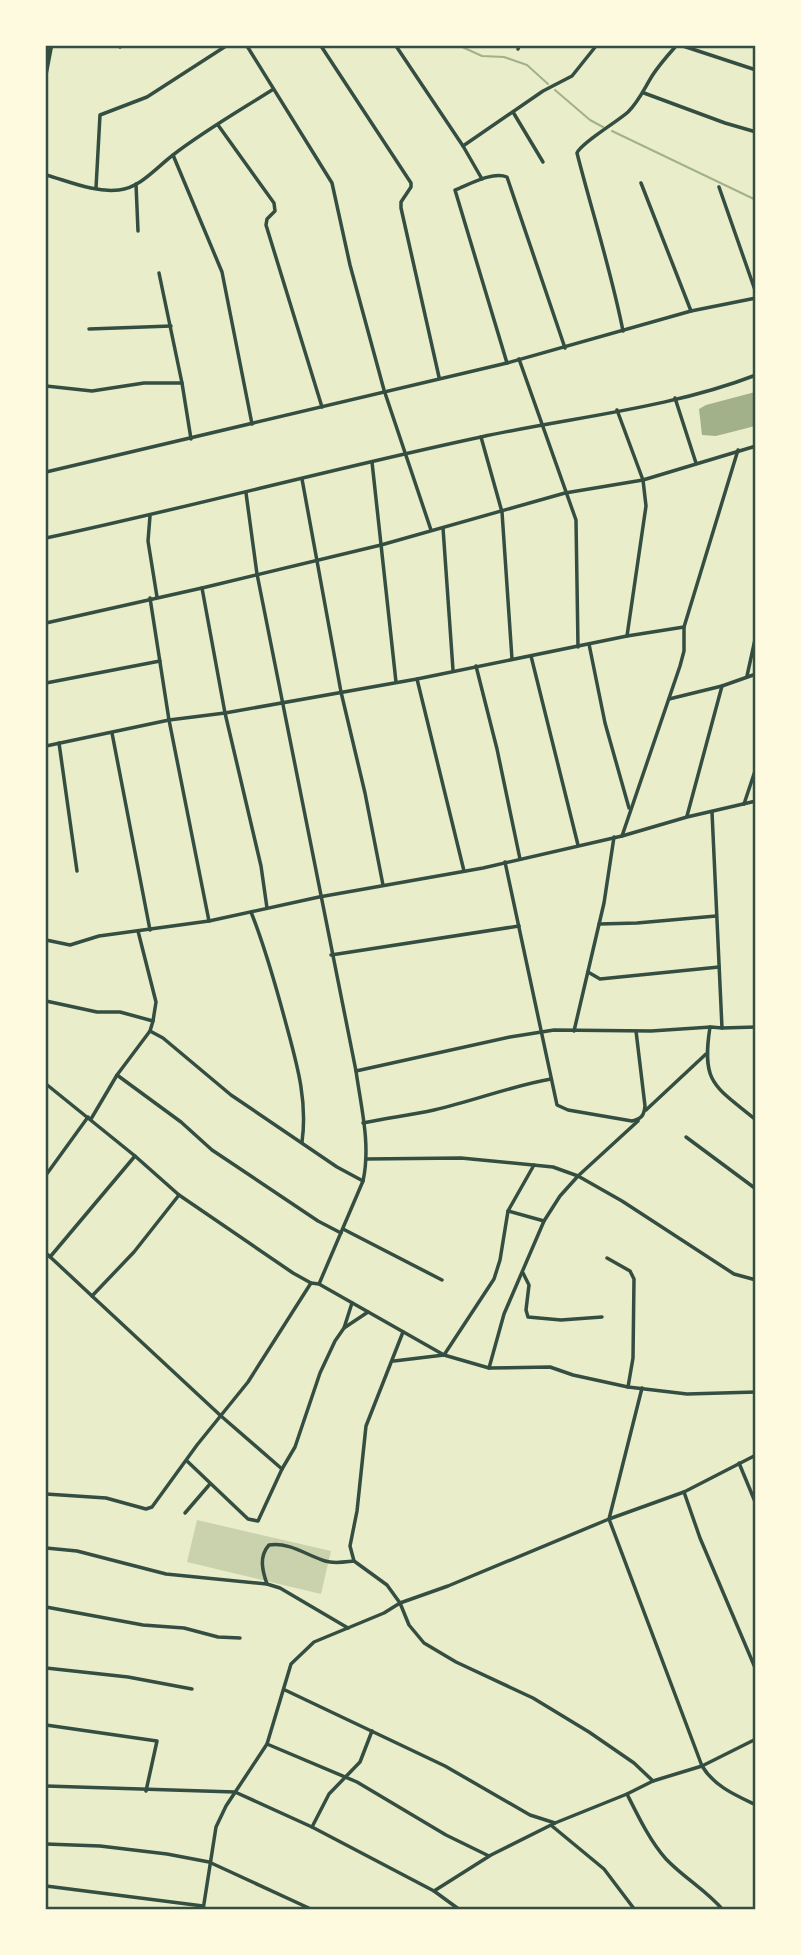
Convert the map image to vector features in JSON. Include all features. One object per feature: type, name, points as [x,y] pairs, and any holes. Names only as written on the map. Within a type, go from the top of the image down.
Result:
[{"type":"street","points":[[46,72],[51,46]]},
{"type":"street","points":[[96,189],[100,115],[147,97],[226,46]]},
{"type":"street","points":[[247,46],[332,183],[350,265],[384,390],[432,531]]},
{"type":"street","points":[[321,46],[411,187],[401,204],[439,377]]},
{"type":"street","points":[[396,46],[463,146],[482,180]]},
{"type":"street","points":[[463,146],[544,91],[572,76],[596,46]]},
{"type":"street","points":[[622,331],[606,253],[577,153],[580,146],[604,132],[628,112],[676,46]]},
{"type":"street","points":[[682,46],[755,70]]},
{"type":"street","points":[[46,175],[96,189],[123,190],[136,184],[173,155],[272,90]]},
{"type":"street","points":[[644,93],[725,124],[755,132]]},
{"type":"street","points":[[513,112],[543,162]]},
{"type":"street","points":[[218,125],[274,203],[275,211],[267,219],[266,225],[322,407]]},
{"type":"street","points":[[173,155],[222,272],[252,425]]},
{"type":"street","points":[[507,362],[455,190],[501,175],[507,177],[565,348]]},
{"type":"street","points":[[642,183],[691,311]]},
{"type":"street","points":[[136,184],[138,231]]},
{"type":"street","points":[[46,472],[252,425],[384,390],[565,348],[691,311],[755,296],[719,187]]},
{"type":"street","points":[[159,273],[191,439]]},
{"type":"street","points":[[89,329],[171,326]]},
{"type":"street","points":[[519,359],[576,520],[578,647]]},
{"type":"street","points":[[46,538],[150,516],[404,453],[675,398],[755,375]]},
{"type":"street","points":[[46,386],[92,391],[144,383],[182,383]]},
{"type":"street","points":[[675,398],[696,463]]},
{"type":"street","points":[[617,410],[643,480],[646,506],[626,636]]},
{"type":"street","points":[[481,437],[502,512],[512,659]]},
{"type":"street","points":[[46,623],[381,545],[565,494],[643,480],[755,446]]},
{"type":"street","points":[[622,836],[684,651],[684,627],[738,450]]},
{"type":"street","points":[[372,461],[396,682]]},
{"type":"street","points":[[302,479],[341,692],[383,886]]},
{"type":"street","points":[[246,493],[257,574],[356,1071],[363,1123],[366,1159],[363,1181],[319,1284]]},
{"type":"street","points":[[150,516],[148,541],[157,597]]},
{"type":"street","points":[[443,528],[453,670]]},
{"type":"street","points":[[202,588],[225,713],[261,866],[267,908]]},
{"type":"street","points":[[150,598],[169,720],[209,921]]},
{"type":"street","points":[[46,746],[169,720],[225,713],[417,679],[626,636],[684,627]]},
{"type":"street","points":[[747,676],[755,635]]},
{"type":"street","points":[[589,644],[605,723],[629,810]]},
{"type":"street","points":[[531,656],[578,845]]},
{"type":"street","points":[[46,683],[160,661]]},
{"type":"street","points":[[476,666],[520,859]]},
{"type":"street","points":[[668,699],[722,686],[755,674]]},
{"type":"street","points":[[417,679],[464,871]]},
{"type":"street","points":[[687,817],[722,686]]},
{"type":"street","points":[[112,732],[150,930]]},
{"type":"street","points":[[58,743],[77,871]]},
{"type":"street","points":[[744,804],[755,768]]},
{"type":"street","points":[[46,940],[70,945],[99,936],[209,921],[520,859],[755,802]]},
{"type":"street","points":[[712,812],[722,1028]]},
{"type":"street","points":[[574,1031],[599,924],[614,837]]},
{"type":"street","points":[[505,862],[557,1105],[568,1110],[632,1121],[639,1119]]},
{"type":"street","points":[[251,912],[268,957],[299,1070],[305,1118],[302,1142]]},
{"type":"street","points":[[599,924],[716,916]]},
{"type":"street","points":[[331,955],[519,926]]},
{"type":"street","points":[[46,1175],[90,1118],[117,1075],[150,1031],[156,1002],[138,931]]},
{"type":"street","points":[[588,972],[600,979],[719,967]]},
{"type":"street","points":[[46,1002],[97,1012],[120,1012],[153,1021]]},
{"type":"street","points":[[711,1027],[706,1054],[708,1070],[716,1087],[755,1120]]},
{"type":"street","points":[[356,1071],[542,1032],[755,1027]]},
{"type":"street","points":[[150,1031],[163,1038],[231,1094],[337,1167],[363,1181]]},
{"type":"street","points":[[635,1031],[644,1111]]},
{"type":"street","points":[[489,1368],[504,1314],[544,1221],[560,1196],[644,1111],[706,1054]]},
{"type":"street","points":[[117,1075],[181,1122],[212,1150],[308,1214],[442,1280]]},
{"type":"street","points":[[363,1123],[433,1110],[495,1094],[517,1085],[552,1079]]},
{"type":"street","points":[[46,1084],[179,1195],[293,1273],[311,1283],[319,1284],[444,1354],[489,1368],[550,1367],[628,1387],[687,1394],[755,1392]]},
{"type":"street","points":[[686,1137],[755,1189]]},
{"type":"street","points":[[50,1257],[135,1156]]},
{"type":"street","points":[[366,1159],[461,1158],[554,1167],[578,1176],[670,1231],[734,1274],[755,1280]]},
{"type":"street","points":[[393,1361],[444,1354],[494,1279],[508,1211],[534,1165]]},
{"type":"street","points":[[92,1296],[134,1252],[179,1195]]},
{"type":"street","points":[[508,1211],[544,1221]]},
{"type":"street","points":[[46,1253],[282,1469]]},
{"type":"street","points":[[607,1258],[630,1271],[634,1279],[633,1349],[628,1387]]},
{"type":"street","points":[[523,1273],[529,1285],[526,1310],[528,1317],[561,1320],[601,1317]]},
{"type":"street","points":[[46,1493],[106,1498],[149,1508],[248,1382],[311,1283]]},
{"type":"street","points":[[187,1461],[248,1519],[256,1521],[295,1447],[320,1373],[344,1328],[352,1303]]},
{"type":"street","points":[[344,1328],[368,1312]]},
{"type":"street","points":[[403,1332],[366,1426],[350,1546],[354,1561],[383,1582],[400,1603],[409,1625],[424,1643],[456,1662],[533,1698],[634,1763],[653,1781]]},
{"type":"street","points":[[642,1388],[609,1519],[702,1766],[710,1778],[755,1805]]},
{"type":"street","points":[[46,1886],[203,1908],[216,1827],[235,1792],[267,1744],[291,1664],[314,1642],[384,1613],[400,1603],[448,1586],[609,1519],[684,1492],[755,1455]]},
{"type":"street","points":[[739,1463],[755,1504]]},
{"type":"street","points":[[185,1513],[210,1484]]},
{"type":"street","points":[[684,1492],[700,1538],[755,1670]]},
{"type":"street","points":[[267,1584],[262,1565],[266,1547],[270,1545],[299,1549],[335,1563],[354,1561]]},
{"type":"street","points":[[46,1548],[77,1551],[166,1574],[267,1584],[280,1588],[348,1628]]},
{"type":"street","points":[[46,1606],[143,1625],[184,1628],[218,1637],[240,1637]]},
{"type":"street","points":[[46,1668],[128,1677],[192,1689]]},
{"type":"street","points":[[285,1690],[446,1766],[530,1815],[554,1825],[604,1869],[635,1909]]},
{"type":"street","points":[[46,1725],[156,1741],[146,1791]]},
{"type":"street","points":[[312,1827],[329,1794],[360,1762],[372,1731]]},
{"type":"street","points":[[434,1891],[491,1855],[554,1825],[653,1781],[702,1766],[754,1741]]},
{"type":"street","points":[[267,1744],[347,1777],[446,1835],[488,1856],[491,1855]]},
{"type":"street","points":[[46,1786],[235,1792],[312,1827],[434,1891],[460,1909]]},
{"type":"street","points":[[627,1794],[665,1857],[723,1909]]},
{"type":"street","points":[[46,1844],[100,1846],[209,1862],[313,1909]]},
{"type":"shaded area","points":[[755,392],[755,426],[716,436],[702,435],[699,409]]},
{"type":"shaded area","points":[[197,1520],[331,1551],[321,1594],[187,1562]]},
{"type":"waterway","points":[[460,46],[482,56],[504,57],[527,65],[548,84]]},
{"type":"waterway","points":[[555,90],[590,120],[603,127]]},
{"type":"waterway","points":[[612,131],[756,200]]}]
